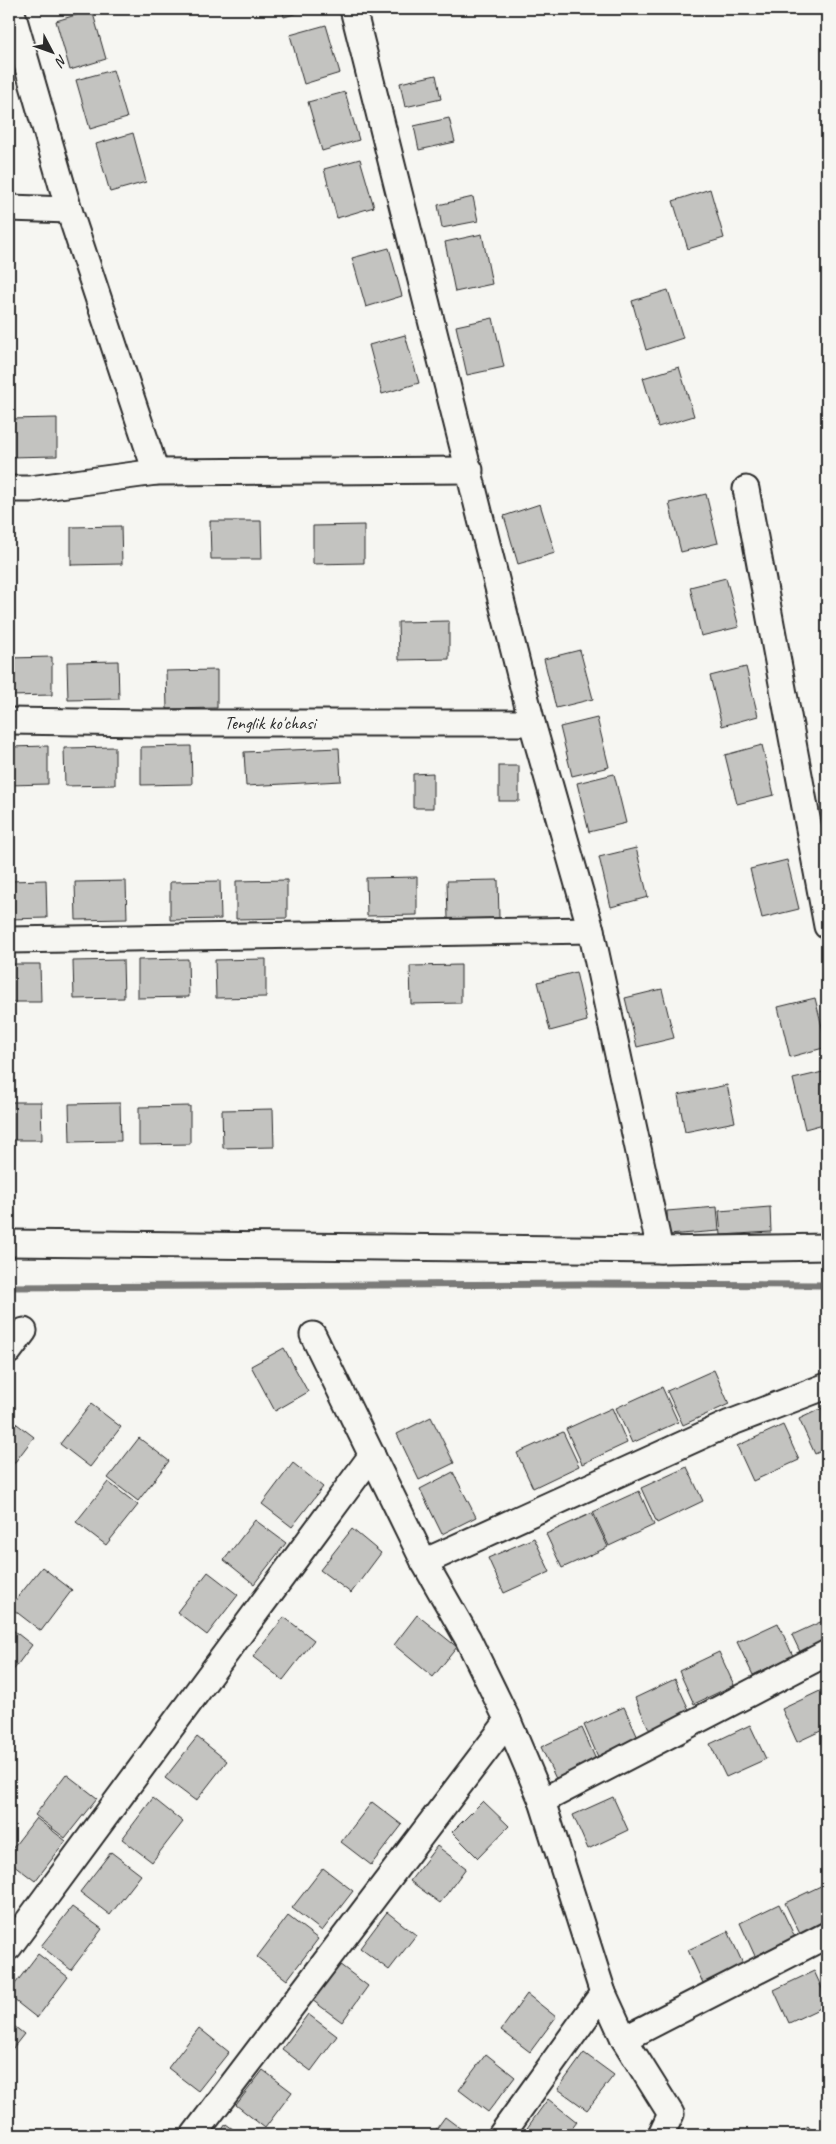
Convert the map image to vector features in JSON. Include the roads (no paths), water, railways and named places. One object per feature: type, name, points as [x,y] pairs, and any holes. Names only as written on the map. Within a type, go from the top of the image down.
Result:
[{"type":"street","points":[[11,9],[69,210],[156,472]]},
{"type":"street","points":[[353,9],[532,723],[591,930],[660,1250]]},
{"type":"street","points":[[9,208],[69,210]]},
{"type":"street","points":[[9,489],[30,489],[156,472],[470,470]]},
{"type":"street","points":[[746,489],[827,926]]},
{"type":"street","name":"Tenglik ko'chasi","points":[[9,720],[148,723],[532,723]]},
{"type":"street","points":[[9,940],[591,930]]},
{"type":"street","points":[[9,1243],[660,1250],[827,1247]]},
{"type":"street","points":[[9,1350],[24,1331]]},
{"type":"street","points":[[313,1335],[424,1562],[468,1639],[508,1721],[542,1801],[603,1993],[624,2039],[671,2114],[661,2135]]},
{"type":"street","points":[[424,1562],[730,1423],[827,1386]]},
{"type":"street","points":[[9,1947],[372,1455]]},
{"type":"street","points":[[542,1801],[827,1653]]},
{"type":"street","points":[[194,2135],[508,1721]]},
{"type":"street","points":[[624,2039],[827,1935]]},
{"type":"street","points":[[501,2135],[603,1993]]},
{"type":"waterway","points":[[9,1287],[581,1284],[827,1285]]}]
